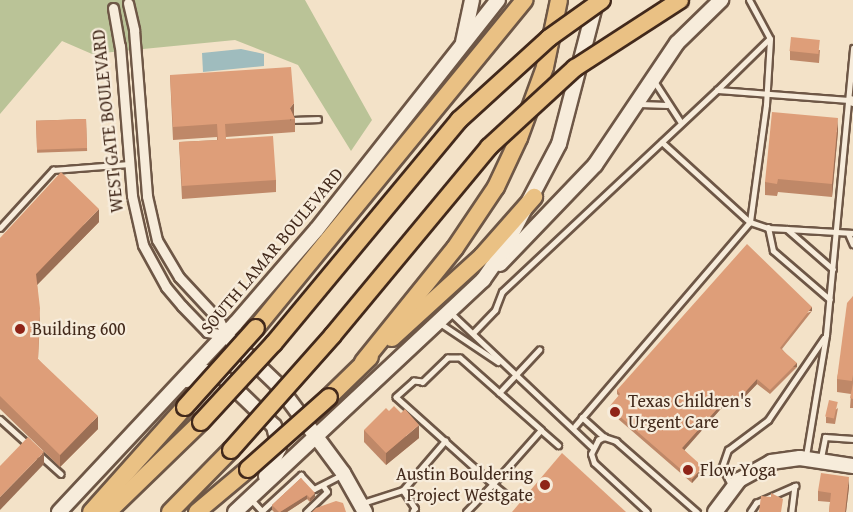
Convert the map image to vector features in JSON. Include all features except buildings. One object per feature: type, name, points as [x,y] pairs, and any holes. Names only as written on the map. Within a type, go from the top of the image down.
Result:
[{"type":"highway","points":[[91,512],[256,328],[524,0]]},
{"type":"highway","points":[[363,362],[455,248],[496,187],[519,138],[545,67],[559,0]]},
{"type":"highway","points":[[108,512],[201,422],[274,343],[459,120],[540,45],[602,0]]},
{"type":"highway","points":[[170,512],[231,450],[333,335],[489,147],[575,68],[680,0]]},
{"type":"highway","points":[[197,512],[329,397],[363,362],[482,256],[534,198]]},
{"type":"main road","points":[[462,46],[472,0]]},
{"type":"main road","name":"SOUTH LAMAR BOULEVARD","points":[[59,512],[226,335],[498,0]]},
{"type":"main road","points":[[483,280],[534,198],[559,144],[596,0]]},
{"type":"main road","points":[[235,512],[562,203],[595,165],[691,25],[721,0]]},
{"type":"main road","name":"WEST GATE BOULEVARD","points":[[226,335],[277,384],[344,473],[363,508]]},
{"type":"main road","points":[[181,383],[198,374],[222,376],[274,426],[278,435],[276,459],[254,494]]},
{"type":"main road","points":[[715,512],[732,486],[771,462],[813,460],[853,466]]},
{"type":"street","name":"WEST GATE BOULEVARD","points":[[128,3],[134,30],[147,196],[157,240],[179,277],[219,320],[226,335]]},
{"type":"street","name":"WEST GATE BOULEVARD","points":[[113,8],[120,46],[129,164],[136,219],[153,266],[166,287],[207,332],[226,335]]},
{"type":"lane","points":[[575,426],[750,222],[767,93],[770,39],[749,0]]},
{"type":"lane","points":[[473,333],[495,310],[502,292],[770,39]]},
{"type":"lane","points":[[813,460],[852,100],[853,48]]},
{"type":"lane","points":[[654,81],[667,105],[681,122]]},
{"type":"lane","points":[[717,90],[852,100]]},
{"type":"lane","points":[[638,104],[667,105]]},
{"type":"lane","points":[[294,120],[318,119]]},
{"type":"lane","points":[[662,142],[750,222],[768,228],[851,234],[853,244]]},
{"type":"lane","points":[[0,228],[53,171],[129,164]]},
{"type":"lane","points":[[768,228],[772,251],[830,300]]},
{"type":"lane","points":[[787,229],[833,269]]},
{"type":"lane","points":[[449,311],[502,364],[575,426],[592,447],[594,463],[647,512]]},
{"type":"lane","points":[[438,322],[502,364]]},
{"type":"lane","points":[[732,486],[722,467],[728,450],[768,420],[826,335]]},
{"type":"lane","points":[[499,393],[539,350]]},
{"type":"lane","points":[[510,498],[396,397],[403,388],[414,381],[423,382],[448,358],[460,358],[558,445]]},
{"type":"lane","points":[[582,417],[604,437],[616,441],[697,512]]},
{"type":"lane","points":[[0,419],[61,474]]},
{"type":"lane","points":[[466,512],[541,430]]},
{"type":"lane","points":[[592,447],[604,437]]},
{"type":"lane","points":[[813,460],[825,437],[853,439]]},
{"type":"lane","points":[[16,449],[24,441]]},
{"type":"lane","points":[[363,508],[403,490],[445,441]]},
{"type":"lane","points":[[254,494],[263,512],[301,475],[314,489],[344,473]]},
{"type":"lane","points":[[306,512],[327,492],[323,486]]},
{"type":"lane","points":[[750,512],[756,503],[795,486],[792,512]]},
{"type":"lane","points":[[403,490],[414,510],[420,512]]},
{"type":"lane","points":[[687,512],[690,506]]},
{"type":"green space","points":[[0,0],[305,0],[372,120],[351,151],[298,65],[235,40],[92,54],[62,41],[0,114]]},
{"type":"water","points":[[241,49],[264,54],[264,66],[203,72],[202,53]]},
{"type":"place","name":"Building 600","points":[[20,329]]},
{"type":"place","name":"Texas Children's Urgent Care","points":[[615,412]]},
{"type":"place","name":"Flow Yoga","points":[[688,470]]},
{"type":"place","name":"Austin Bouldering Project Westgate","points":[[545,485]]}]
